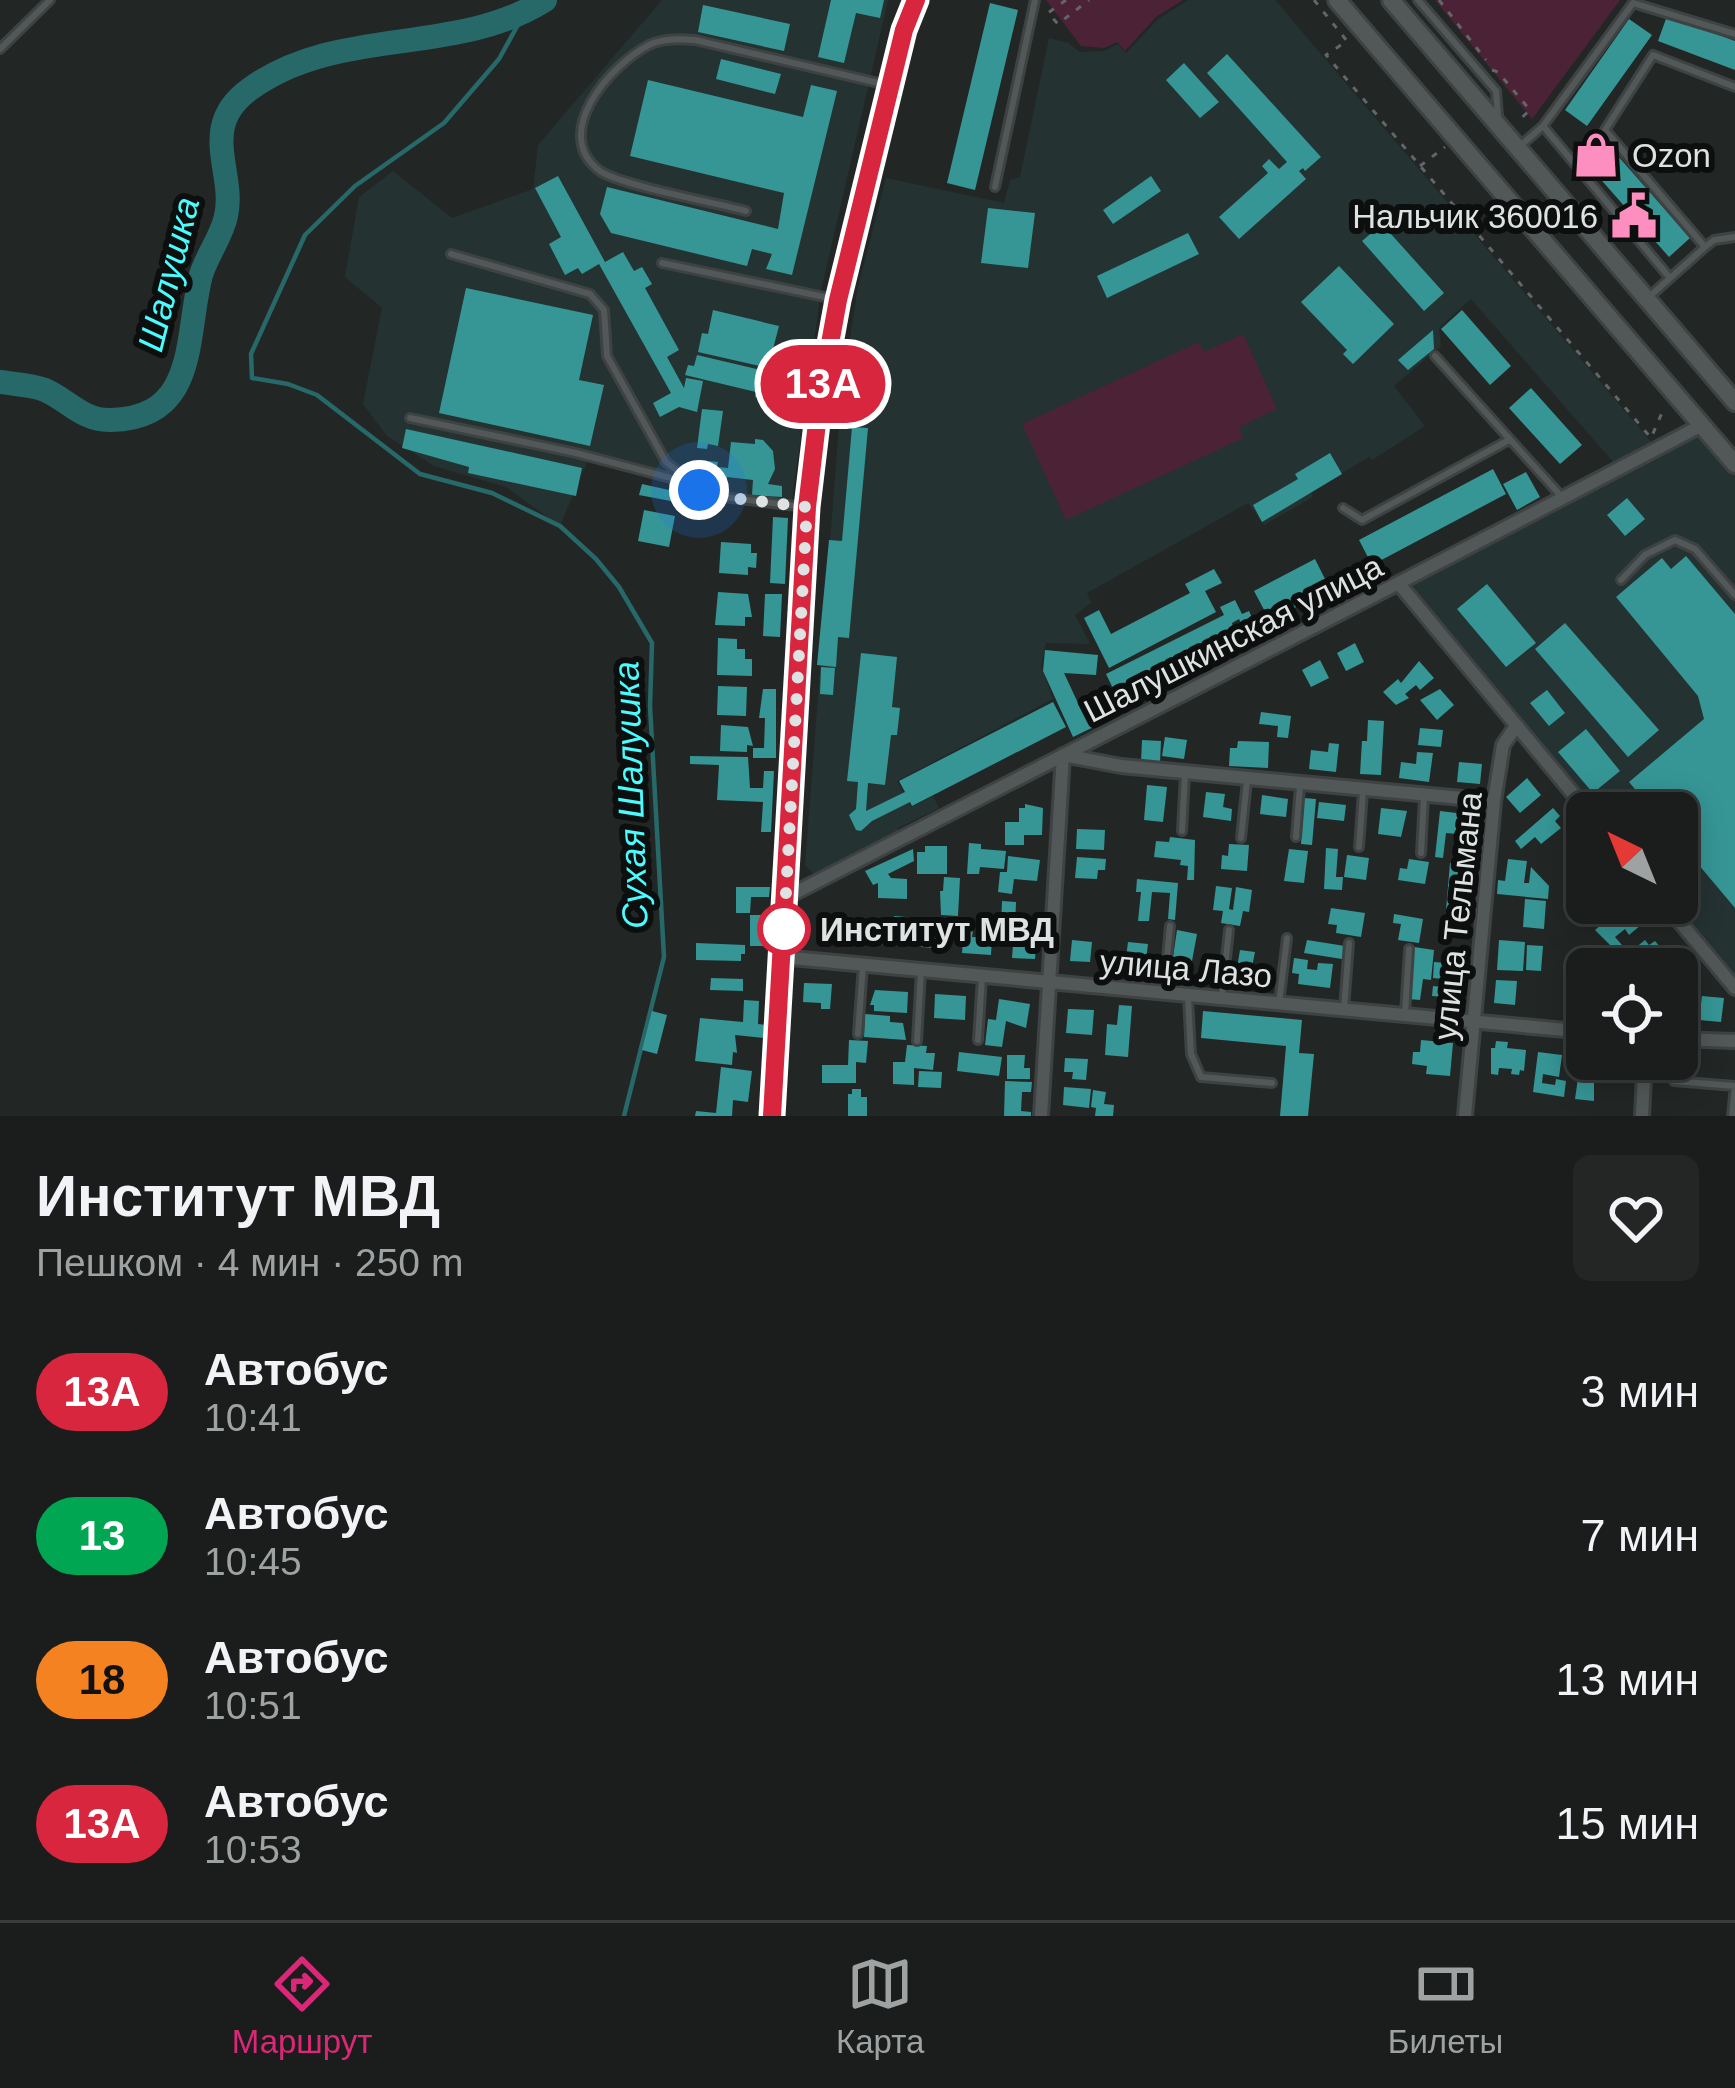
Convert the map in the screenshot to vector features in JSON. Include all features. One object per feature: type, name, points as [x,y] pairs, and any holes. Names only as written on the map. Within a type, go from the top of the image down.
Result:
[{"type":"main road","points":[[772,1116],[807,507],[820,398],[838,300],[904,30],[916,0]]},
{"type":"main road","points":[[1337,0],[1735,464]]},
{"type":"main road","points":[[1391,0],[1505,124],[1518,148],[1735,401]]},
{"type":"street","name":"Шалушкинская улица","points":[[787,897],[1400,585],[1702,425]]},
{"type":"street","points":[[1400,585],[1571,792]]},
{"type":"street","name":"улица Тельмана","points":[[1465,1116],[1494,801],[1503,745],[1516,726]]},
{"type":"street","points":[[1041,1116],[1063,755],[1186,772],[1494,801]]},
{"type":"street","points":[[1682,924],[1735,988]]},
{"type":"street","name":"улица Лазо","points":[[781,957],[1566,1030]]},
{"type":"street","points":[[1698,1040],[1735,1041]]},
{"type":"street","points":[[1642,1116],[1645,1080]]},
{"type":"lane","points":[[0,49],[50,0]]},
{"type":"lane","points":[[994,187],[1035,0]]},
{"type":"lane","points":[[1418,0],[1496,92],[1505,124]]},
{"type":"lane","points":[[1518,148],[1543,126],[1633,3],[1735,34]]},
{"type":"lane","points":[[746,211],[599,170],[580,145],[580,124],[586,107],[623,65],[650,45],[673,38],[891,86]]},
{"type":"lane","points":[[1705,247],[1605,130],[1653,56],[1735,87]]},
{"type":"lane","points":[[1543,126],[1670,278]]},
{"type":"lane","points":[[1647,298],[1714,239],[1735,237]]},
{"type":"lane","points":[[451,254],[590,294],[604,310],[607,356],[666,462],[690,483],[707,495],[807,507]]},
{"type":"lane","points":[[662,263],[838,300]]},
{"type":"lane","points":[[1436,356],[1563,498]]},
{"type":"lane","points":[[410,418],[690,483]]},
{"type":"lane","points":[[1343,508],[1362,520],[1509,440]]},
{"type":"lane","points":[[1621,580],[1646,555],[1675,540],[1695,549],[1735,595]]},
{"type":"lane","points":[[1182,831],[1186,772]]},
{"type":"lane","points":[[1241,838],[1247,778]]},
{"type":"lane","points":[[1296,837],[1300,783]]},
{"type":"lane","points":[[1360,847],[1363,788]]},
{"type":"lane","points":[[1420,853],[1424,794]]},
{"type":"lane","points":[[1163,993],[1170,926]]},
{"type":"lane","points":[[1222,998],[1229,930]]},
{"type":"lane","points":[[1279,1003],[1287,938]]},
{"type":"lane","points":[[1344,1009],[1349,943]]},
{"type":"lane","points":[[1405,1014],[1408,949]]},
{"type":"lane","points":[[858,1034],[863,965]]},
{"type":"lane","points":[[917,1042],[921,971]]},
{"type":"lane","points":[[978,1040],[982,977]]},
{"type":"lane","points":[[1188,995],[1191,1054],[1201,1077],[1272,1083]]},
{"type":"lane","points":[[1674,1081],[1735,1086],[1732,1116]]},
{"type":"path","points":[[1066,0],[1048,13],[1058,25],[1089,0]]},
{"type":"path","points":[[1314,0],[1347,41],[1326,55],[1652,438],[1667,401]]},
{"type":"path","points":[[1439,0],[1531,110],[1505,124]]},
{"type":"path","points":[[1420,166],[1444,146],[1456,154]]},
{"type":"shaded area","points":[[662,0],[888,0],[821,291],[792,500],[751,498],[588,460],[560,526],[506,487],[434,466],[387,436],[363,404],[382,308],[345,277],[359,197],[393,171],[452,218],[533,189],[538,145]]},
{"type":"shaded area","points":[[1046,0],[1183,0],[1156,17],[1125,51],[1117,42],[1104,48],[1081,46]]},
{"type":"shaded area","points":[[1188,0],[1275,0],[1653,444],[1614,463],[1471,299],[1439,328],[1441,346],[1394,386],[1425,426],[1311,491],[1313,497],[1264,525],[1248,503],[1087,593],[1091,603],[1075,615],[1090,644],[1046,643],[1041,666],[1053,699],[897,781],[911,807],[933,796],[939,808],[898,828],[900,834],[813,874],[805,865],[840,412],[848,403],[841,395],[858,287],[886,178],[1004,203],[1010,180],[1020,177],[1049,38],[1080,52],[1105,51],[1117,44],[1126,53],[1158,19]]},
{"type":"shaded area","points":[[1435,0],[1620,0],[1532,119]]},
{"type":"shaded area","points":[[1243,334],[1277,409],[1239,427],[1243,438],[1066,520],[1022,424],[1199,342],[1204,352]]},
{"type":"shaded area","points":[[1702,425],[1735,464],[1735,988],[1682,924],[1698,924],[1698,792],[1572,792],[1400,585]]},
{"type":"building","points":[[831,0],[884,0],[880,18],[856,13],[844,63],[818,57]]},
{"type":"building","points":[[990,3],[1018,10],[975,190],[947,183]]},
{"type":"building","points":[[703,5],[790,24],[784,51],[698,32]]},
{"type":"building","points":[[1667,16],[1735,41],[1735,70],[1658,41]]},
{"type":"building","points":[[1629,19],[1652,35],[1587,126],[1565,110]]},
{"type":"building","points":[[1227,54],[1321,157],[1299,171],[1306,179],[1239,239],[1219,217],[1268,173],[1262,166],[1269,159],[1279,169],[1287,162],[1207,73]]},
{"type":"building","points":[[721,59],[781,74],[775,94],[716,79]]},
{"type":"building","points":[[1184,63],[1219,102],[1200,118],[1166,80]]},
{"type":"building","points":[[648,80],[803,117],[811,85],[837,91],[792,275],[766,269],[772,254],[752,249],[747,266],[611,233],[600,214],[607,187],[778,229],[784,193],[630,156]]},
{"type":"building","points":[[1596,131],[1690,238],[1669,257],[1575,150]]},
{"type":"building","points":[[558,176],[605,262],[623,252],[634,271],[642,267],[652,284],[645,288],[679,350],[667,357],[684,388],[686,378],[703,381],[697,412],[679,407],[660,417],[653,403],[671,393],[599,264],[582,274],[578,268],[565,275],[549,244],[561,237],[535,188]]},
{"type":"building","points":[[1151,176],[1161,191],[1113,224],[1103,210]]},
{"type":"building","points":[[988,208],[1035,213],[1028,268],[981,263]]},
{"type":"building","points":[[1382,224],[1444,293],[1424,311],[1362,241]]},
{"type":"building","points":[[1188,233],[1199,254],[1107,298],[1097,276]]},
{"type":"building","points":[[1339,266],[1394,324],[1353,364],[1343,354],[1347,350],[1301,302]]},
{"type":"building","points":[[466,288],[593,315],[579,380],[604,385],[590,446],[439,413]]},
{"type":"building","points":[[713,310],[779,326],[768,368],[698,352]]},
{"type":"building","points":[[1462,310],[1511,366],[1490,385],[1441,329]]},
{"type":"building","points":[[1433,330],[1434,349],[1408,370],[1398,360]]},
{"type":"building","points":[[697,355],[786,376],[779,403],[755,397],[756,392],[685,375]]},
{"type":"building","points":[[1531,388],[1582,445],[1560,464],[1509,408]]},
{"type":"building","points":[[702,409],[723,411],[718,446],[708,444],[707,449],[697,448]]},
{"type":"building","points":[[852,427],[868,428],[849,638],[838,637],[836,667],[817,665],[829,540],[842,541]]},
{"type":"building","points":[[406,429],[582,468],[576,496],[468,473],[469,467],[402,448]]},
{"type":"building","points":[[755,439],[763,440],[773,451],[775,469],[768,484],[782,486],[782,497],[752,495],[753,480],[727,477],[726,486],[697,478],[699,460],[728,468],[731,442],[755,444]]},
{"type":"building","points":[[1330,453],[1342,474],[1262,522],[1253,505],[1298,479],[1295,474]]},
{"type":"building","points":[[1493,469],[1506,494],[1372,565],[1359,540]]},
{"type":"building","points":[[1526,472],[1540,497],[1517,510],[1503,484]]},
{"type":"building","points":[[642,484],[678,492],[676,502],[639,495]]},
{"type":"building","points":[[1627,498],[1645,519],[1625,536],[1607,515]]},
{"type":"building","points":[[644,510],[675,516],[669,547],[638,541]]},
{"type":"building","points":[[773,517],[788,518],[785,584],[770,583]]},
{"type":"building","points":[[721,542],[751,544],[751,553],[757,553],[756,568],[748,567],[748,575],[719,573]]},
{"type":"building","points":[[1686,556],[1735,614],[1735,908],[1698,864],[1698,792],[1637,792],[1629,782],[1704,719],[1698,696],[1616,597],[1662,558],[1671,569]]},
{"type":"building","points":[[1315,559],[1330,589],[1270,621],[1254,591]]},
{"type":"building","points":[[1214,569],[1222,583],[1205,591],[1216,612],[1109,668],[1084,618],[1099,610],[1111,634],[1190,593],[1185,584]]},
{"type":"building","points":[[1487,584],[1536,643],[1506,667],[1457,609]]},
{"type":"building","points":[[718,592],[748,594],[752,617],[745,617],[745,626],[715,625]]},
{"type":"building","points":[[765,594],[782,594],[780,637],[763,636]]},
{"type":"building","points":[[1235,600],[1242,614],[1249,611],[1256,626],[1245,632],[1239,619],[1232,623],[1237,641],[1130,694],[1136,705],[1124,711],[1106,674],[1224,615],[1220,607]]},
{"type":"building","points":[[1565,623],[1659,730],[1628,757],[1535,649]]},
{"type":"building","points":[[718,638],[737,639],[737,649],[745,649],[745,659],[752,659],[752,676],[717,675]]},
{"type":"building","points":[[1355,643],[1364,662],[1346,671],[1337,653]]},
{"type":"building","points":[[1045,650],[1098,655],[1096,675],[1064,673],[1078,703],[1098,694],[1110,719],[1073,737],[1043,671]]},
{"type":"building","points":[[861,653],[897,657],[892,707],[900,708],[897,735],[891,735],[885,785],[868,783],[866,811],[905,792],[899,781],[1053,702],[1066,727],[856,830],[849,815],[856,809],[858,782],[847,781]]},
{"type":"building","points":[[1320,660],[1329,678],[1311,687],[1302,670]]},
{"type":"building","points":[[1419,661],[1434,678],[1420,690],[1416,685],[1405,694],[1409,698],[1396,705],[1383,692],[1398,679],[1401,683]]},
{"type":"building","points":[[821,667],[835,668],[833,695],[820,694]]},
{"type":"building","points":[[718,686],[747,687],[746,716],[717,715]]},
{"type":"building","points":[[763,689],[776,689],[776,758],[753,758],[753,748],[764,748],[765,718],[759,718]]},
{"type":"building","points":[[1440,689],[1454,705],[1437,720],[1420,700]]},
{"type":"building","points":[[1547,690],[1565,713],[1549,726],[1530,703]]},
{"type":"building","points":[[1261,712],[1291,716],[1288,738],[1277,737],[1278,726],[1259,724]]},
{"type":"building","points":[[1368,720],[1384,721],[1381,775],[1360,774]]},
{"type":"building","points":[[721,725],[748,727],[753,746],[747,745],[747,752],[720,751]]},
{"type":"building","points":[[1420,728],[1443,730],[1441,747],[1418,745]]},
{"type":"building","points":[[1586,729],[1620,771],[1592,792],[1558,752]]},
{"type":"building","points":[[1165,737],[1187,740],[1184,759],[1162,756]]},
{"type":"building","points":[[1142,740],[1161,741],[1160,763],[1141,762]]},
{"type":"building","points":[[1238,741],[1269,742],[1268,768],[1229,766],[1230,748],[1237,748]]},
{"type":"building","points":[[1329,743],[1339,744],[1336,772],[1309,769],[1311,750],[1328,752]]},
{"type":"building","points":[[1417,752],[1433,753],[1429,782],[1399,778],[1401,762],[1416,764]]},
{"type":"building","points":[[690,756],[748,757],[750,788],[763,788],[764,771],[774,771],[771,832],[761,832],[763,802],[717,800],[719,765],[690,764]]},
{"type":"building","points":[[1459,762],[1482,764],[1480,784],[1457,782]]},
{"type":"building","points":[[1527,778],[1541,795],[1520,813],[1506,797]]},
{"type":"building","points":[[1147,785],[1167,787],[1163,822],[1144,820]]},
{"type":"building","points":[[1206,792],[1225,794],[1223,807],[1232,809],[1231,821],[1203,817]]},
{"type":"building","points":[[1262,795],[1288,799],[1286,817],[1260,814]]},
{"type":"building","points":[[1304,798],[1316,799],[1312,845],[1301,844]]},
{"type":"building","points":[[1319,802],[1346,805],[1344,821],[1317,818]]},
{"type":"building","points":[[1025,804],[1043,808],[1042,835],[1024,835],[1024,845],[1005,845],[1005,822],[1019,822],[1019,808]]},
{"type":"building","points":[[1381,808],[1407,811],[1401,837],[1378,834]]},
{"type":"building","points":[[1553,808],[1561,828],[1541,844],[1535,837],[1521,849],[1515,841]]},
{"type":"building","points":[[1440,811],[1473,815],[1471,828],[1446,833],[1443,858],[1435,857]]},
{"type":"building","points":[[1077,829],[1105,830],[1104,850],[1076,849]]},
{"type":"building","points":[[1170,837],[1195,840],[1194,880],[1187,880],[1188,866],[1180,865],[1181,860],[1154,857],[1156,841],[1169,842]]},
{"type":"building","points":[[969,843],[1006,851],[1004,869],[980,867],[979,874],[967,874]]},
{"type":"building","points":[[1229,844],[1249,845],[1247,871],[1221,869]]},
{"type":"building","points":[[925,846],[947,846],[947,874],[917,874],[917,852],[925,852]]},
{"type":"building","points":[[1326,848],[1338,849],[1336,877],[1343,877],[1342,890],[1324,889]]},
{"type":"building","points":[[913,849],[914,861],[888,874],[907,879],[907,899],[878,898],[878,883],[873,885],[865,871]]},
{"type":"building","points":[[1289,849],[1308,851],[1304,883],[1284,881]]},
{"type":"building","points":[[1347,855],[1369,858],[1366,880],[1344,877]]},
{"type":"building","points":[[1008,856],[1040,860],[1037,881],[1014,879],[1012,894],[998,892]]},
{"type":"building","points":[[1077,857],[1106,859],[1105,870],[1098,870],[1097,879],[1075,878]]},
{"type":"building","points":[[1409,859],[1429,862],[1425,884],[1398,880],[1400,868],[1407,869]]},
{"type":"building","points":[[1508,859],[1527,861],[1524,883],[1529,883],[1531,867],[1549,886],[1548,899],[1497,894],[1498,880],[1505,881]]},
{"type":"building","points":[[1450,863],[1461,865],[1458,888],[1465,888],[1462,923],[1445,922]]},
{"type":"building","points":[[944,877],[960,878],[958,916],[941,915]]},
{"type":"building","points":[[1137,879],[1178,883],[1175,920],[1168,919],[1170,893],[1152,892],[1149,921],[1138,921],[1141,892],[1136,892]]},
{"type":"building","points":[[1216,886],[1232,888],[1229,909],[1233,910],[1236,887],[1252,890],[1249,912],[1243,911],[1240,926],[1221,923],[1223,911],[1213,910]]},
{"type":"building","points":[[736,887],[770,887],[769,897],[751,897],[750,913],[736,913]]},
{"type":"building","points":[[1525,899],[1546,901],[1544,929],[1523,927]]},
{"type":"building","points":[[1002,901],[1016,902],[1015,928],[1001,928]]},
{"type":"building","points":[[1331,908],[1365,913],[1361,937],[1336,933],[1337,925],[1328,924]]},
{"type":"building","points":[[1394,914],[1423,919],[1419,943],[1398,940],[1401,924],[1393,923]]},
{"type":"building","points":[[750,915],[768,915],[768,946],[750,946]]},
{"type":"building","points":[[894,916],[906,917],[904,946],[879,944],[880,925],[894,926]]},
{"type":"building","points":[[835,919],[861,920],[860,945],[834,940]]},
{"type":"building","points":[[923,920],[950,925],[949,949],[921,947]]},
{"type":"building","points":[[1602,924],[1642,924],[1629,935],[1625,929],[1615,937],[1625,948],[1613,948],[1595,930]]},
{"type":"building","points":[[964,929],[973,930],[972,937],[992,938],[991,955],[962,953]]},
{"type":"building","points":[[1177,930],[1197,934],[1192,961],[1187,960],[1186,966],[1173,957]]},
{"type":"building","points":[[1014,933],[1037,934],[1035,959],[1012,958]]},
{"type":"building","points":[[1072,940],[1092,942],[1090,962],[1070,961]]},
{"type":"building","points":[[1307,940],[1345,946],[1342,959],[1304,953]]},
{"type":"building","points":[[1499,940],[1525,942],[1523,971],[1497,970]]},
{"type":"building","points":[[1645,940],[1649,945],[1655,941],[1661,948],[1635,948]]},
{"type":"building","points":[[1128,942],[1148,944],[1145,968],[1125,966]]},
{"type":"building","points":[[696,943],[745,945],[745,954],[741,961],[696,960]]},
{"type":"building","points":[[1527,945],[1543,946],[1541,971],[1526,970]]},
{"type":"building","points":[[1414,947],[1434,950],[1431,980],[1423,979],[1420,1000],[1408,999]]},
{"type":"building","points":[[1240,950],[1255,952],[1252,967],[1269,970],[1267,982],[1242,978],[1243,969],[1237,968]]},
{"type":"building","points":[[1294,958],[1308,960],[1307,969],[1317,970],[1318,963],[1333,964],[1330,988],[1298,984],[1299,974],[1292,973]]},
{"type":"building","points":[[1434,962],[1461,964],[1458,998],[1432,996],[1433,986],[1443,987],[1443,979],[1433,978]]},
{"type":"building","points":[[711,978],[743,979],[743,991],[710,990]]},
{"type":"building","points":[[1496,980],[1517,981],[1515,1005],[1494,1003]]},
{"type":"building","points":[[804,983],[832,984],[830,1009],[803,1002]]},
{"type":"building","points":[[875,990],[908,992],[907,1013],[874,1011],[870,1005]]},
{"type":"building","points":[[935,994],[966,996],[965,1020],[934,1018]]},
{"type":"building","points":[[1702,996],[1724,998],[1721,1022],[1699,1020]]},
{"type":"building","points":[[999,999],[1030,1004],[1026,1028],[1006,1021],[1002,1047],[985,1045],[988,1019],[996,1020]]},
{"type":"building","points":[[744,1000],[759,1001],[758,1024],[766,1025],[764,1038],[735,1035],[737,1053],[733,1052],[732,1065],[695,1061],[700,1018],[743,1022]]},
{"type":"building","points":[[1119,1005],[1132,1006],[1128,1057],[1105,1055],[1107,1024],[1117,1025]]},
{"type":"building","points":[[1068,1009],[1094,1010],[1092,1035],[1066,1033]]},
{"type":"building","points":[[652,1011],[667,1015],[657,1054],[642,1050]]},
{"type":"building","points":[[1203,1011],[1302,1020],[1299,1053],[1314,1054],[1308,1116],[1280,1116],[1286,1046],[1201,1038]]},
{"type":"building","points":[[865,1014],[890,1016],[890,1022],[903,1023],[906,1040],[864,1037]]},
{"type":"building","points":[[849,1040],[868,1041],[866,1063],[856,1062],[856,1083],[822,1083],[822,1065],[848,1065]]},
{"type":"building","points":[[1421,1040],[1453,1043],[1450,1076],[1426,1074],[1427,1066],[1412,1064]]},
{"type":"building","points":[[1496,1041],[1526,1050],[1524,1071],[1519,1075],[1499,1068],[1498,1075],[1491,1074],[1491,1048]]},
{"type":"building","points":[[907,1045],[927,1046],[926,1053],[935,1053],[933,1070],[914,1068],[914,1085],[893,1084],[893,1062],[905,1062]]},
{"type":"building","points":[[959,1052],[1002,1057],[999,1076],[957,1071]]},
{"type":"building","points":[[1538,1052],[1562,1055],[1559,1077],[1543,1074],[1542,1083],[1566,1081],[1564,1097],[1533,1092]]},
{"type":"building","points":[[1007,1055],[1025,1055],[1024,1068],[1030,1068],[1030,1079],[1007,1079]]},
{"type":"building","points":[[1065,1058],[1088,1059],[1086,1080],[1072,1079],[1073,1072],[1064,1072]]},
{"type":"building","points":[[721,1067],[752,1071],[748,1102],[733,1100],[732,1116],[695,1116],[696,1111],[716,1113]]},
{"type":"building","points":[[919,1071],[942,1072],[941,1088],[918,1087]]},
{"type":"building","points":[[1578,1080],[1594,1080],[1594,1101],[1575,1099]]},
{"type":"building","points":[[1005,1081],[1032,1082],[1031,1092],[1022,1092],[1021,1111],[1031,1116],[1004,1116]]},
{"type":"building","points":[[1064,1087],[1091,1089],[1089,1108],[1063,1105]]},
{"type":"building","points":[[852,1089],[861,1089],[861,1097],[867,1097],[867,1116],[848,1116]]},
{"type":"building","points":[[1093,1090],[1106,1092],[1104,1104],[1114,1105],[1113,1116],[1095,1116]]},
{"type":"waterway","name":"Шалушка","points":[[0,382],[45,390],[101,419],[139,416],[160,405],[183,370],[201,275],[226,216],[222,134],[234,104],[284,69],[321,56],[473,29],[510,18],[545,0]]},
{"type":"waterway","name":"Сухая Шалушка","points":[[525,12],[499,59],[444,123],[355,186],[305,235],[251,354],[252,378],[317,395],[420,474],[492,493],[560,526],[619,587],[652,643],[650,706],[664,957],[624,1116]]},
{"type":"bus line","name":"13А","points":[[772,1116],[807,507],[820,398],[838,300],[904,30],[916,0]]},
{"type":"place","name":"Ozon","points":[[1596,155]]},
{"type":"place","name":"Нальчик 360016","points":[[1634,216]]},
{"type":"place","name":"Институт МВД","points":[[784,929]]},
{"type":"route","points":[[699,490],[707,495],[807,507],[784,929]]}]
